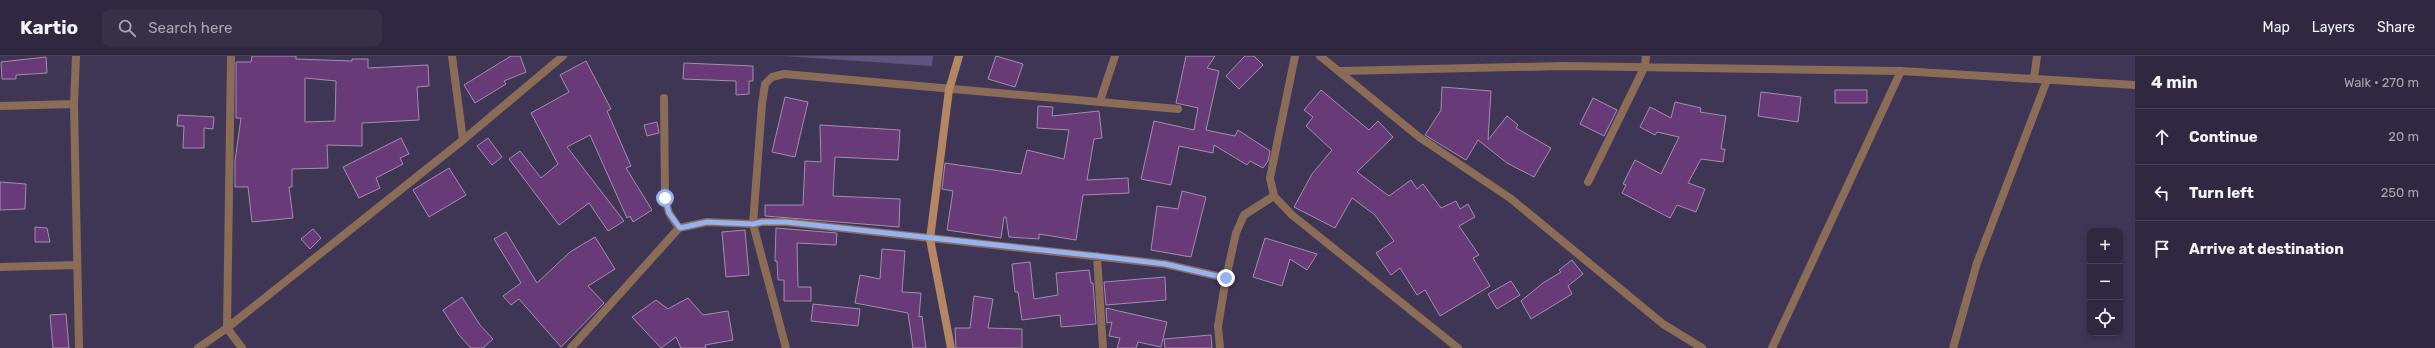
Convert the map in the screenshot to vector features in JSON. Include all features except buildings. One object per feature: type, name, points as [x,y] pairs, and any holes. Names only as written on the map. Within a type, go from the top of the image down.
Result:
[{"type":"street","points":[[76,56],[74,104],[79,348]]},
{"type":"street","points":[[231,56],[227,328],[242,348]]},
{"type":"street","points":[[452,56],[463,140]]},
{"type":"street","points":[[198,348],[227,328],[463,140],[563,56]]},
{"type":"street","points":[[951,348],[930,239],[949,90],[959,56]]},
{"type":"street","points":[[1100,101],[1115,56]]},
{"type":"street","points":[[1296,56],[1270,178],[1274,196],[1292,215],[1458,348]]},
{"type":"street","points":[[1320,56],[1341,71],[1420,137],[1510,198],[1663,324],[1702,348]]},
{"type":"street","points":[[1588,182],[1645,66],[1646,56]]},
{"type":"street","points":[[2034,78],[2036,56]]},
{"type":"street","points":[[1341,71],[1564,66],[1645,66],[1901,71],[2135,85]]},
{"type":"street","points":[[1772,348],[1901,71]]},
{"type":"street","points":[[786,348],[753,224],[762,104],[765,84],[772,77],[794,74],[949,90],[1178,108]]},
{"type":"street","points":[[1953,348],[1977,263],[2047,80]]},
{"type":"street","points":[[664,98],[665,198],[669,213],[680,228]]},
{"type":"street","points":[[0,106],[74,104]]},
{"type":"street","points":[[1220,348],[1218,326],[1226,278],[1236,233],[1244,215],[1274,196]]},
{"type":"street","points":[[571,348],[680,228],[707,222],[753,224],[762,222],[786,222],[1165,264],[1226,278]]},
{"type":"street","points":[[1097,256],[1103,348]]},
{"type":"street","points":[[0,267],[77,265]]},
{"type":"shaded area","points":[[784,56],[933,56],[932,66]]},
{"type":"route","points":[[665,198],[669,213],[680,228],[707,222],[753,224],[762,222],[786,222],[1165,264],[1226,278]]}]
